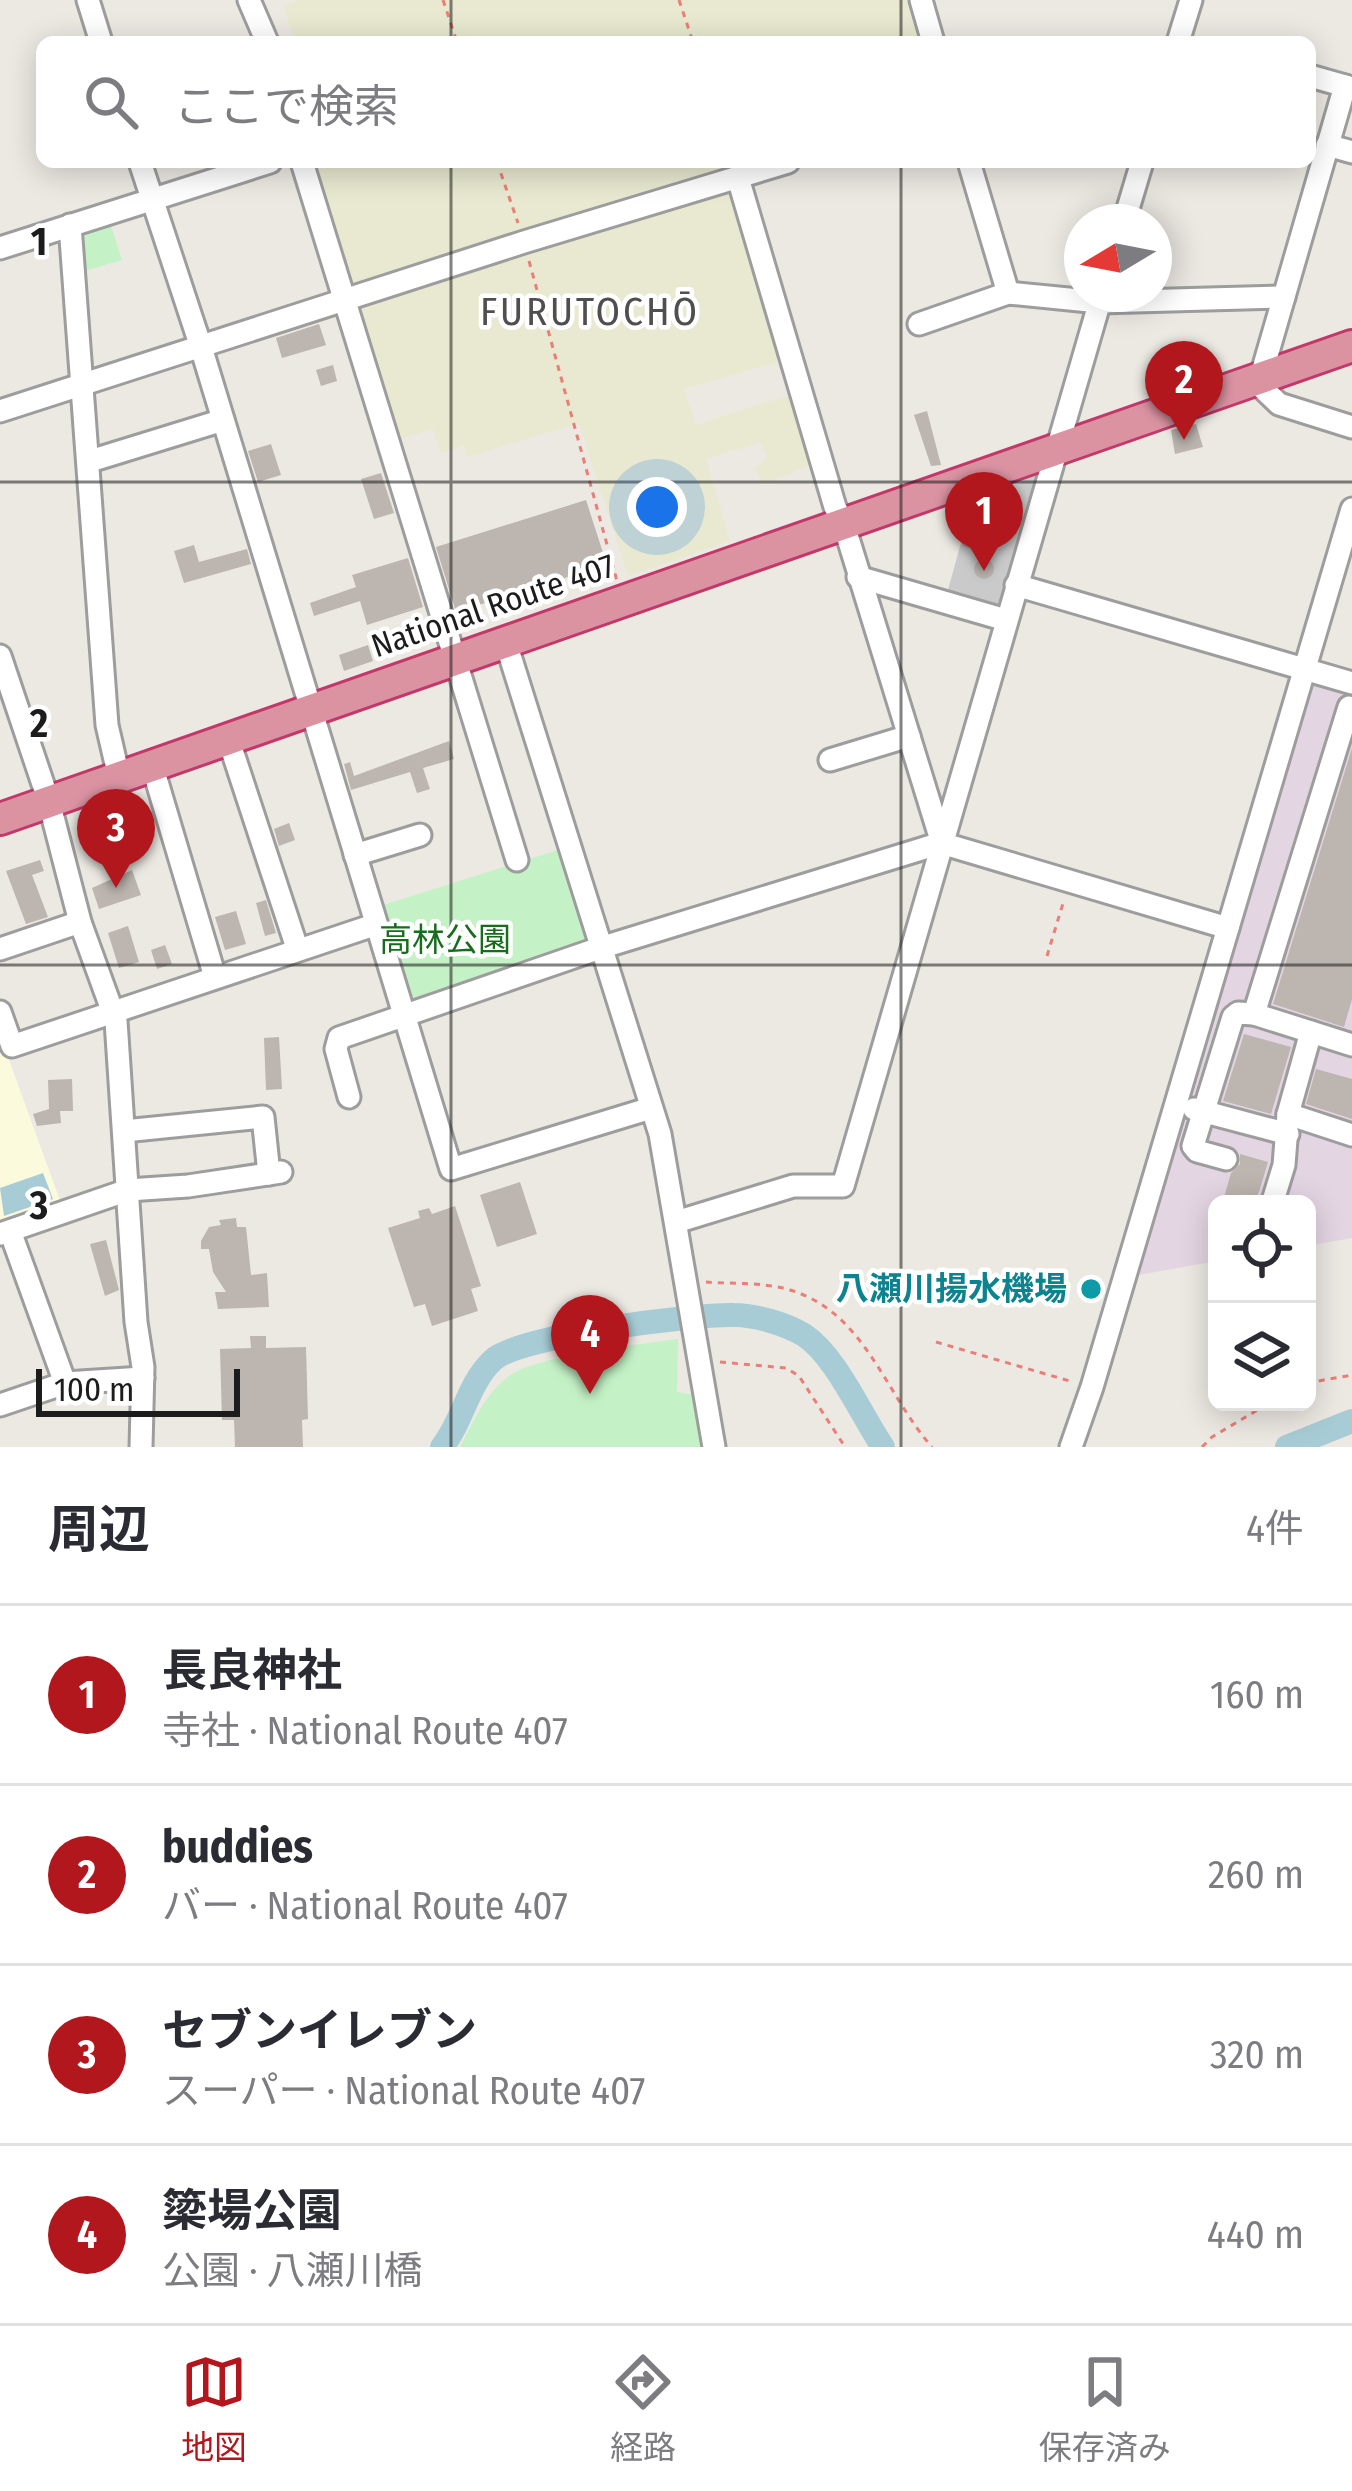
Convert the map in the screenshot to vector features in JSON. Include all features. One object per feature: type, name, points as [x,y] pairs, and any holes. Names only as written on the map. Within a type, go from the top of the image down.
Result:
[{"type":"highway","name":"National Route 407","points":[[0,819],[1352,346]]},
{"type":"street","points":[[88,0],[99,36]]},
{"type":"street","points":[[249,0],[264,36]]},
{"type":"street","points":[[921,0],[931,36]]},
{"type":"street","points":[[1180,36],[1190,0]]},
{"type":"street","points":[[1316,78],[1348,87],[1257,378],[1279,404],[1352,427]]},
{"type":"street","points":[[1328,145],[1352,152]]},
{"type":"street","points":[[142,168],[201,347],[451,1169],[650,1108]]},
{"type":"street","points":[[0,248],[251,168]]},
{"type":"street","points":[[304,168],[517,860]]},
{"type":"street","points":[[0,411],[769,168]]},
{"type":"street","points":[[971,168],[1007,293]]},
{"type":"street","points":[[1129,204],[1140,168]]},
{"type":"street","points":[[738,178],[941,843]]},
{"type":"street","points":[[70,225],[107,725],[119,777]]},
{"type":"street","points":[[919,324],[1007,293],[1064,296]]},
{"type":"street","points":[[1172,298],[1284,297]]},
{"type":"street","points":[[676,1222],[794,1186],[843,1186],[1097,312]]},
{"type":"street","points":[[90,461],[223,420]]},
{"type":"street","points":[[1071,1447],[1352,509]]},
{"type":"street","points":[[858,577],[1006,620]]},
{"type":"street","points":[[1016,585],[1352,683]]},
{"type":"street","points":[[506,640],[666,1160],[693,1290],[714,1447]]},
{"type":"street","points":[[0,656],[6,693],[49,802],[80,922],[113,1012],[143,1378],[141,1447]]},
{"type":"street","points":[[1254,1014],[1352,708]]},
{"type":"street","points":[[830,760],[909,736]]},
{"type":"street","points":[[229,738],[297,948]]},
{"type":"street","points":[[152,765],[215,977]]},
{"type":"street","points":[[355,855],[420,835]]},
{"type":"street","points":[[349,1097],[336,1049],[340,1038],[600,948],[941,843],[1228,928]]},
{"type":"street","points":[[0,949],[80,922]]},
{"type":"street","points":[[0,1012],[12,1046],[374,925]]},
{"type":"street","points":[[1226,1160],[1193,1146],[1238,1012],[1352,1046]]},
{"type":"street","points":[[1275,1195],[1311,1033]]},
{"type":"street","points":[[1176,1104],[1352,1135]]},
{"type":"street","points":[[64,1383],[5,1233],[128,1190],[275,1173],[263,1117],[124,1130]]},
{"type":"street","points":[[0,1405],[64,1383],[143,1378]]},
{"type":"path","points":[[443,0],[455,36]]},
{"type":"path","points":[[679,0],[691,36]]},
{"type":"path","points":[[499,168],[625,598]]},
{"type":"path","points":[[1047,956],[1070,881]]},
{"type":"path","points":[[693,1290],[787,1288],[833,1312],[852,1329],[932,1447]]},
{"type":"path","points":[[936,1342],[1092,1388]]},
{"type":"path","points":[[710,1363],[786,1369],[799,1376],[845,1447]]},
{"type":"path","points":[[1316,1381],[1352,1375]]},
{"type":"path","points":[[1202,1447],[1257,1411]]},
{"type":"shaded area","points":[[299,0],[916,0],[927,36],[293,36],[283,5]]},
{"type":"shaded area","points":[[308,168],[736,168],[346,291]]},
{"type":"shaded area","points":[[735,182],[788,359],[684,389],[696,425],[799,392],[820,462],[762,484],[755,468],[767,458],[761,442],[706,459],[730,541],[628,576],[579,423],[467,457],[464,446],[441,453],[433,429],[392,441],[349,303]]},
{"type":"shaded area","points":[[1045,471],[1005,614],[946,597],[974,496]]},
{"type":"shaded area","points":[[1312,682],[1352,693],[1352,1238],[1316,1244],[1316,1195],[1208,1195],[1208,1263],[1133,1276],[1307,685]]},
{"type":"shaded area","points":[[0,1035],[62,1206],[0,1228]]},
{"type":"green space","points":[[107,213],[122,260],[78,273],[70,225]]},
{"type":"green space","name":"高林公園","points":[[564,848],[592,942],[412,1006],[377,907]]},
{"type":"green space","points":[[678,1339],[677,1392],[697,1395],[706,1447],[460,1447],[493,1391],[523,1369],[590,1352]]},
{"type":"water","points":[[43,1173],[53,1199],[4,1216],[0,1188]]},
{"type":"building","points":[[319,324],[326,345],[282,358],[276,338]]},
{"type":"building","points":[[333,365],[337,381],[321,386],[316,370]]},
{"type":"building","points":[[927,411],[941,465],[931,466],[914,415]]},
{"type":"building","points":[[1196,424],[1203,447],[1175,454],[1171,430]]},
{"type":"building","points":[[271,444],[281,475],[258,482],[248,451]]},
{"type":"building","points":[[381,473],[394,513],[374,519],[361,479]]},
{"type":"building","points":[[586,500],[607,565],[456,612],[436,547]]},
{"type":"building","points":[[973,509],[993,515],[982,552],[962,546]]},
{"type":"building","points":[[194,545],[199,562],[247,549],[251,564],[184,583],[174,551]]},
{"type":"building","points":[[408,558],[423,607],[367,625],[360,601],[314,616],[310,603],[356,587],[352,575]]},
{"type":"building","points":[[984,559],[994,569],[984,579],[974,569]]},
{"type":"building","points":[[368,645],[373,661],[344,671],[339,655]]},
{"type":"building","points":[[449,741],[454,759],[423,768],[430,789],[417,793],[410,772],[351,790],[344,764],[350,762],[354,776]]},
{"type":"building","points":[[1352,748],[1352,999],[1344,1027],[1273,1004]]},
{"type":"building","points":[[289,823],[295,840],[279,846],[274,829]]},
{"type":"building","points":[[40,860],[44,871],[32,875],[48,917],[26,924],[6,871]]},
{"type":"building","points":[[132,870],[141,895],[99,909],[92,888]]},
{"type":"building","points":[[266,900],[276,933],[265,936],[256,903]]},
{"type":"building","points":[[236,911],[246,944],[225,950],[215,917]]},
{"type":"building","points":[[128,926],[139,962],[119,968],[108,933]]},
{"type":"building","points":[[165,945],[172,964],[157,969],[151,950]]},
{"type":"building","points":[[1244,1034],[1291,1047],[1271,1114],[1223,1101]]},
{"type":"building","points":[[279,1037],[282,1089],[266,1090],[264,1038]]},
{"type":"building","points":[[1316,1069],[1352,1079],[1352,1119],[1306,1104]]},
{"type":"building","points":[[72,1079],[73,1111],[60,1111],[61,1123],[37,1126],[33,1114],[49,1109],[48,1080]]},
{"type":"building","points":[[1240,1154],[1268,1162],[1258,1195],[1225,1195],[1231,1173],[1240,1164]]},
{"type":"building","points":[[520,1182],[537,1234],[497,1247],[480,1195]]},
{"type":"building","points":[[455,1206],[481,1286],[471,1289],[478,1311],[432,1326],[425,1304],[414,1307],[388,1228],[420,1218],[418,1211],[429,1208],[432,1214]]},
{"type":"building","points":[[236,1218],[237,1227],[246,1227],[251,1275],[267,1273],[269,1307],[218,1309],[215,1292],[226,1292],[213,1272],[209,1249],[201,1249],[201,1241],[209,1227],[221,1225],[219,1220]]},
{"type":"building","points":[[106,1240],[119,1290],[105,1296],[90,1244]]},
{"type":"building","name":"八瀬川揚水機場","points":[[1087,1277],[1101,1281],[1095,1302],[1081,1298]]},
{"type":"building","points":[[250,1336],[266,1336],[266,1348],[306,1347],[308,1419],[302,1420],[303,1447],[235,1447],[234,1420],[222,1420],[220,1349],[251,1348]]},
{"type":"waterway","points":[[442,1447],[484,1369],[509,1351],[608,1328],[734,1315],[779,1324],[816,1345],[883,1447]]},
{"type":"waterway","points":[[1287,1447],[1352,1421]]},
{"type":"place","name":"buddies","points":[[1184,440]]},
{"type":"place","name":"長良神社","points":[[984,571]]},
{"type":"place","name":"セブンイレブン","points":[[116,888]]},
{"type":"place","name":"八瀬川揚水機場","points":[[1091,1289]]},
{"type":"place","name":"簗場公園","points":[[590,1394]]},
{"type":"district","name":"FURUTOCHŌ","points":[[590,312]]}]
